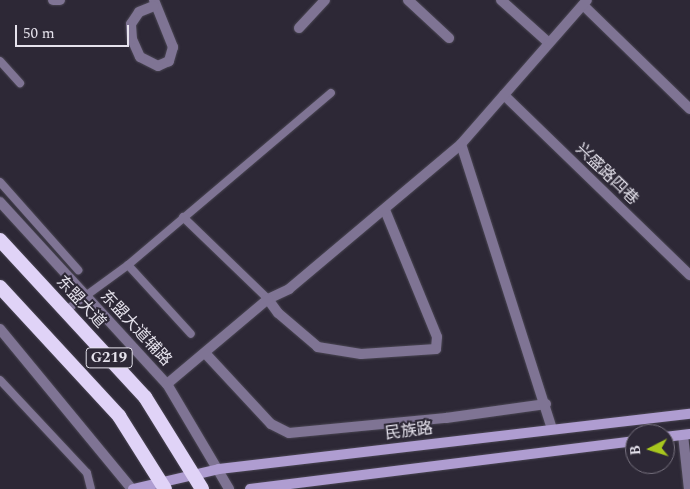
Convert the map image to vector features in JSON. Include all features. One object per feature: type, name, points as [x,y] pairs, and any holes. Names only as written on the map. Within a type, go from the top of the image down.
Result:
[{"type":"highway","name":"东盟大道","points":[[0,240],[145,397],[202,489]]},
{"type":"highway","name":"G219","points":[[0,287],[119,416],[164,485]]},
{"type":"main road","name":"民族路","points":[[133,489],[164,485],[193,474],[219,469],[690,414]]},
{"type":"main road","points":[[250,489],[625,442]]},
{"type":"street","points":[[53,0],[60,0]]},
{"type":"street","points":[[299,28],[325,0]]},
{"type":"street","points":[[408,0],[449,38]]},
{"type":"street","points":[[501,0],[549,43]]},
{"type":"street","points":[[167,384],[268,299],[289,289],[461,144],[585,2],[690,109]]},
{"type":"street","points":[[154,3],[171,36],[173,47],[169,61],[158,66],[140,57],[132,39],[131,24],[139,12],[154,3]]},
{"type":"street","name":"兴盛路四巷","points":[[504,95],[690,275]]},
{"type":"street","points":[[461,144],[546,404],[552,430]]},
{"type":"street","name":"东盟大道辅路","points":[[0,202],[167,384],[219,469],[229,489]]},
{"type":"street","points":[[268,299],[278,313],[324,349],[361,354],[436,349],[437,337],[385,210]]},
{"type":"street","points":[[0,328],[133,489]]},
{"type":"street","points":[[205,353],[271,424],[289,433],[446,418],[546,404]]},
{"type":"street","points":[[686,434],[689,489]]},
{"type":"lane","points":[[0,61],[20,83]]},
{"type":"lane","points":[[65,311],[128,265],[331,94]]},
{"type":"lane","points":[[0,182],[78,270]]},
{"type":"lane","points":[[184,217],[268,299]]},
{"type":"lane","points":[[128,265],[191,334]]},
{"type":"lane","points":[[0,380],[87,473],[91,489]]}]
